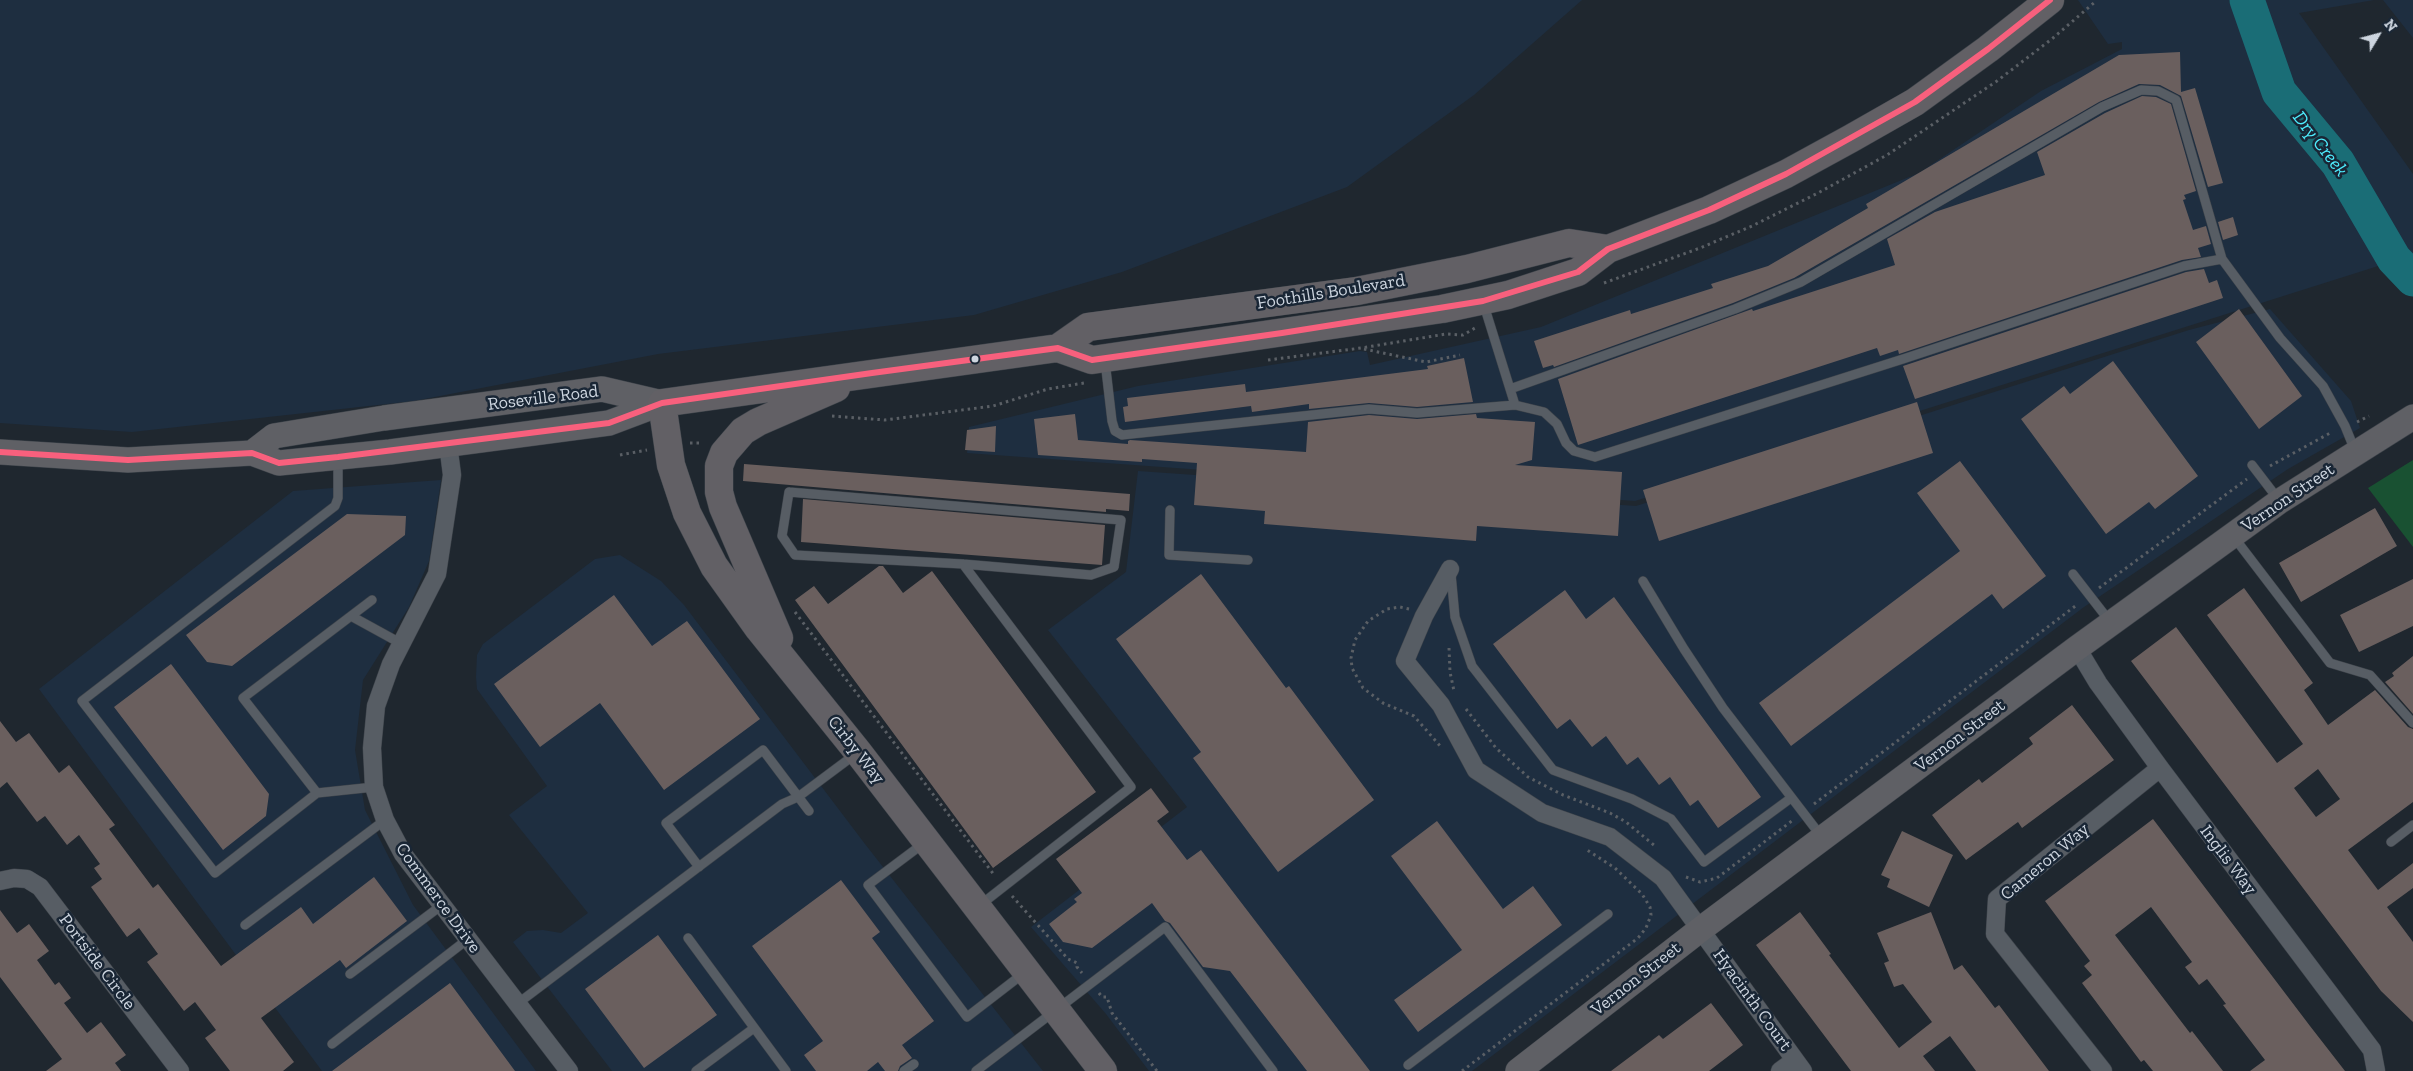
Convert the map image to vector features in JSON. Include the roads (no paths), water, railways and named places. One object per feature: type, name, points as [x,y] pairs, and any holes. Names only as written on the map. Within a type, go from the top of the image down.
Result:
[{"type":"main road","name":"Foothills Boulevard","points":[[662,403],[1058,348],[1092,360],[1106,369],[1282,333],[1486,311],[1578,272],[1608,249],[1709,210],[1786,174],[1850,139],[1915,102],[1988,49],[2050,0]]},
{"type":"main road","name":"Foothills Boulevard","points":[[1058,348],[1088,327],[1358,291],[1476,267],[1568,243],[1608,249]]},
{"type":"main road","points":[[792,670],[723,507],[719,492],[719,466],[724,453],[736,438],[758,422],[872,373]]},
{"type":"main road","name":"Roseville Road","points":[[252,453],[274,436],[384,418],[602,389],[662,403]]},
{"type":"main road","name":"Roseville Road","points":[[0,452],[128,460],[252,453],[279,463],[338,458],[609,423],[662,403]]},
{"type":"main road","name":"Cirby Way","points":[[662,403],[671,465],[687,513],[700,542],[735,596],[1104,1071]]},
{"type":"main road","name":"Vernon Street","points":[[1518,1071],[1701,929],[2077,648],[2280,502],[2413,418]]},
{"type":"street","name":"Commerce Drive","points":[[448,444],[452,475],[437,574],[391,664],[376,706],[372,748],[374,787],[385,820],[403,854],[569,1071]]},
{"type":"street","name":"Hyacinth Court","points":[[1450,569],[1424,616],[1405,661],[1441,706],[1476,770],[1542,813],[1610,837],[1663,878],[1799,1066]]},
{"type":"street","name":"Inglis Way","points":[[2077,648],[2098,683],[2160,768],[2372,1050],[2376,1071]]},
{"type":"street","name":"Cameron Way","points":[[2103,1071],[1996,934],[1997,899],[2160,768]]},
{"type":"street","name":"Portside Circle","points":[[0,881],[14,878],[27,879],[40,887],[180,1071]]},
{"type":"street","points":[[1780,1071],[1799,1066]]},
{"type":"lane","points":[[1510,389],[1735,309],[1801,282],[2102,107],[2141,90],[2158,91],[2176,100],[2222,259],[2280,338],[2323,386],[2345,426],[2356,453]]},
{"type":"lane","points":[[1106,369],[1112,421],[1115,431],[1122,435],[1369,409],[1417,413],[1515,405],[1544,412],[1557,424],[1566,444],[1574,451],[1595,457],[1903,359],[2184,266],[2222,259]]},
{"type":"lane","points":[[1486,311],[1515,405]]},
{"type":"lane","points":[[338,458],[338,498],[335,506],[82,701],[215,873],[317,793],[374,787]]},
{"type":"lane","points":[[2252,465],[2280,502]]},
{"type":"lane","points":[[963,564],[1091,575],[1114,567],[1121,520],[789,492],[782,536],[795,555],[963,564],[1131,787],[977,908]]},
{"type":"lane","points":[[1170,510],[1169,555],[1248,560]]},
{"type":"lane","points":[[2233,536],[2330,663],[2370,674],[2413,723]]},
{"type":"lane","points":[[1450,569],[1455,617],[1472,666],[1553,770],[1632,799],[1671,818],[1704,862],[1791,798]]},
{"type":"lane","points":[[2073,574],[2111,624]]},
{"type":"lane","points":[[1643,581],[1684,649],[1723,708],[1823,838]]},
{"type":"lane","points":[[317,793],[243,698],[372,600]]},
{"type":"lane","points":[[352,616],[402,644]]},
{"type":"lane","points":[[699,867],[666,823],[763,750],[809,811]]},
{"type":"lane","points":[[517,1004],[782,804],[798,797],[858,752]]},
{"type":"lane","points":[[245,925],[385,820]]},
{"type":"lane","points":[[2391,842],[2413,825]]},
{"type":"lane","points":[[926,841],[868,885],[967,1017],[1026,972]]},
{"type":"lane","points":[[350,974],[442,905]]},
{"type":"lane","points":[[1408,1066],[1608,914]]},
{"type":"lane","points":[[976,1071],[1165,927],[1273,1071]]},
{"type":"lane","points":[[688,938],[786,1071]]},
{"type":"lane","points":[[332,1044],[468,939]]},
{"type":"lane","points":[[696,1071],[754,1028]]},
{"type":"lane","points":[[904,1071],[914,1064]]},
{"type":"waterway","name":"Dry Creek","points":[[2247,0],[2279,92],[2338,163],[2394,259],[2413,279]]}]
